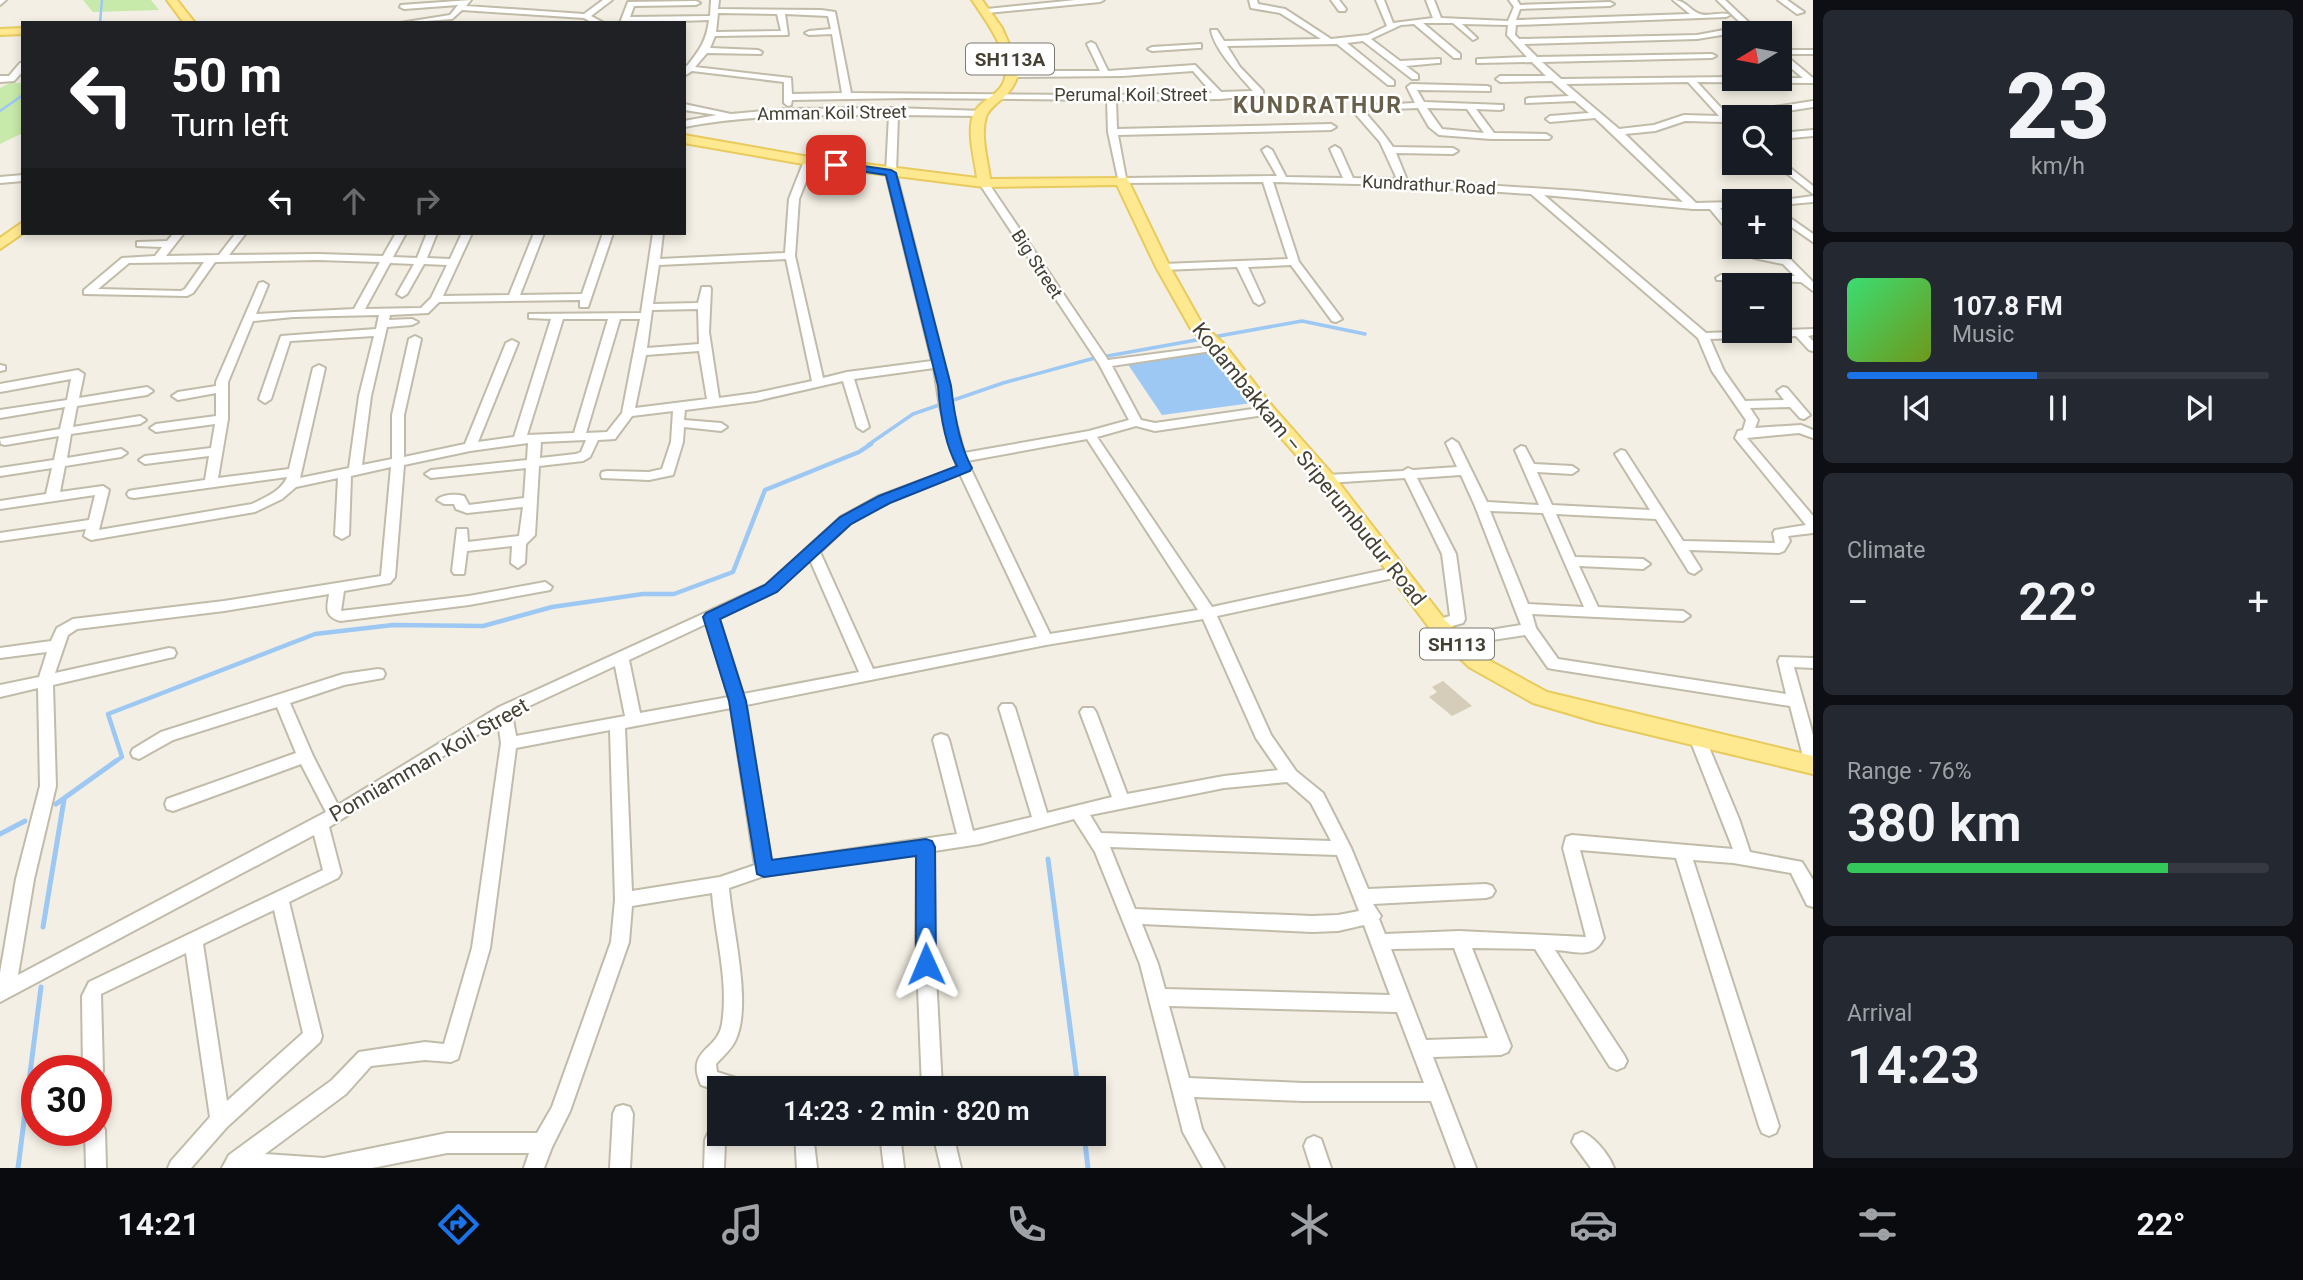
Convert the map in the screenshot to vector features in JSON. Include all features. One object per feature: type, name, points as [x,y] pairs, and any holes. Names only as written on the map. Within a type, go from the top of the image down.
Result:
[{"type":"main road","points":[[172,0],[188,21]]},
{"type":"main road","points":[[183,0],[199,21]]},
{"type":"main road","name":"SH113A","points":[[977,0],[987,11],[1013,67],[1013,74],[1003,94],[980,113]]},
{"type":"main road","points":[[0,33],[21,31]]},
{"type":"main road","points":[[980,113],[979,142],[984,183]]},
{"type":"main road","points":[[686,139],[808,161],[984,183],[1122,181]]},
{"type":"main road","name":"Kodambakkam – Sriperumbudur Road","points":[[1122,181],[1163,267],[1196,326],[1218,347],[1267,411],[1327,479],[1438,625],[1476,662],[1539,698],[1813,764]]},
{"type":"main road","points":[[0,245],[21,228]]},
{"type":"street","points":[[490,9],[501,0]]},
{"type":"street","points":[[586,16],[608,0]]},
{"type":"street","points":[[686,71],[701,54],[712,34],[715,0]]},
{"type":"street","points":[[987,11],[1100,0]]},
{"type":"street","points":[[1335,0],[1342,9]]},
{"type":"street","points":[[1380,0],[1391,27]]},
{"type":"street","points":[[1430,0],[1438,20]]},
{"type":"street","points":[[1503,0],[1514,3],[1608,2],[1638,25]]},
{"type":"street","points":[[1676,0],[1698,16]]},
{"type":"street","points":[[1721,0],[1743,21]]},
{"type":"street","points":[[1782,0],[1798,14],[1813,12]]},
{"type":"street","points":[[434,21],[455,16],[465,3]]},
{"type":"street","points":[[404,7],[465,3],[490,9],[586,16],[596,21]]},
{"type":"street","points":[[1254,17],[1254,3],[1282,11],[1334,41],[1391,83]]},
{"type":"street","points":[[1514,3],[1511,35],[1517,42],[1555,80],[1617,132],[1693,206]]},
{"type":"street","points":[[696,4],[631,4],[625,21],[827,12],[832,14],[847,94]]},
{"type":"street","points":[[712,34],[785,33],[781,13]]},
{"type":"street","points":[[1214,32],[1221,44],[1334,41],[1365,37],[1416,21],[1511,23],[1726,15]]},
{"type":"street","points":[[1455,20],[1474,38]]},
{"type":"street","points":[[1416,21],[1457,56]]},
{"type":"street","points":[[809,33],[836,31]]},
{"type":"street","points":[[1645,32],[1653,38]]},
{"type":"street","points":[[1517,42],[1722,34]]},
{"type":"street","points":[[1365,37],[1415,76]]},
{"type":"street","points":[[1091,44],[1105,73]]},
{"type":"street","name":"Perumal Koil Street","points":[[789,97],[847,94],[1220,96],[1260,93],[1237,68],[1221,44]]},
{"type":"street","points":[[1165,70],[1150,46],[1198,46]]},
{"type":"street","points":[[686,54],[758,52]]},
{"type":"street","points":[[1792,53],[1813,52]]},
{"type":"street","points":[[1480,61],[1712,55]]},
{"type":"street","points":[[1399,64],[1437,61]]},
{"type":"street","points":[[1792,65],[1813,78]]},
{"type":"street","points":[[11,79],[21,67]]},
{"type":"street","points":[[1013,74],[1195,68],[1220,96]]},
{"type":"street","points":[[686,71],[788,80],[788,112]]},
{"type":"street","points":[[1500,79],[1813,78]]},
{"type":"street","points":[[0,79],[21,79]]},
{"type":"street","points":[[1691,80],[1722,117]]},
{"type":"street","points":[[1487,89],[1410,88],[1439,132],[1546,137]]},
{"type":"street","points":[[1111,95],[1113,132],[1122,181]]},
{"type":"street","points":[[1529,101],[1576,98]]},
{"type":"street","points":[[1792,107],[1813,104]]},
{"type":"street","points":[[1403,182],[1392,149],[1374,125],[1355,108],[1421,105],[1500,107]]},
{"type":"street","points":[[1469,106],[1491,136]]},
{"type":"street","points":[[686,107],[718,111],[732,116]]},
{"type":"street","points":[[894,111],[891,173],[944,386],[946,407],[962,463],[1046,640]]},
{"type":"street","name":"Amman Koil Street","points":[[686,124],[732,116],[788,112],[980,113]]},
{"type":"street","points":[[1550,119],[1596,115]]},
{"type":"street","points":[[1617,132],[1655,128],[1684,118],[1722,117]]},
{"type":"street","points":[[1113,132],[1331,127]]},
{"type":"street","points":[[1792,135],[1813,133]]},
{"type":"street","points":[[1335,149],[1349,181]]},
{"type":"street","points":[[1392,149],[1453,152]]},
{"type":"street","points":[[1267,150],[1283,179]]},
{"type":"street","points":[[808,161],[794,199],[790,256],[818,382]]},
{"type":"street","points":[[1792,174],[1813,191]]},
{"type":"street","points":[[0,180],[21,178]]},
{"type":"street","points":[[1267,179],[1294,262],[1336,319]]},
{"type":"street","name":"Kundrathur Road","points":[[1122,181],[1283,179],[1403,182],[1693,206],[1722,205]]},
{"type":"street","name":"Big Street","points":[[984,183],[1105,364],[1136,422]]},
{"type":"street","points":[[1534,191],[1703,336],[1718,371],[1752,421],[1750,432]]},
{"type":"street","points":[[1792,201],[1813,200]]},
{"type":"street","points":[[1712,205],[1722,217]]},
{"type":"street","points":[[1792,223],[1813,239]]},
{"type":"street","points":[[158,259],[177,235]]},
{"type":"street","points":[[239,235],[217,258],[189,291],[183,294],[88,292],[122,261],[217,258],[453,262]]},
{"type":"street","points":[[358,312],[400,235]]},
{"type":"street","points":[[402,294],[431,235]]},
{"type":"street","points":[[265,399],[285,338],[383,323],[424,311],[436,299],[466,235]]},
{"type":"street","points":[[514,296],[538,235]]},
{"type":"street","points":[[580,316],[607,235]]},
{"type":"street","points":[[134,494],[211,484],[350,473],[470,447],[535,438],[611,436],[628,413],[641,352],[658,235]]},
{"type":"street","points":[[141,244],[170,244]]},
{"type":"street","points":[[654,262],[790,256]]},
{"type":"street","points":[[1782,259],[1813,289]]},
{"type":"street","points":[[1163,267],[1294,262]]},
{"type":"street","points":[[1241,264],[1259,302]]},
{"type":"street","points":[[1721,278],[1803,279]]},
{"type":"street","points":[[211,484],[222,419],[222,382],[263,285]]},
{"type":"street","points":[[706,289],[702,306],[704,347],[714,403]]},
{"type":"street","points":[[436,299],[514,296],[587,298]]},
{"type":"street","points":[[533,316],[615,316],[702,306]]},
{"type":"street","points":[[251,318],[358,312],[383,323],[412,323]]},
{"type":"street","points":[[519,440],[558,316]]},
{"type":"street","points":[[431,474],[583,457],[615,316]]},
{"type":"street","points":[[342,535],[350,473],[383,323]]},
{"type":"street","points":[[1703,336],[1813,332]]},
{"type":"street","points":[[1799,333],[1813,348]]},
{"type":"street","points":[[3,993],[25,879],[48,786],[45,680],[62,632],[73,624],[381,583],[388,577],[398,462],[398,415],[415,339]]},
{"type":"street","points":[[470,447],[512,343]]},
{"type":"street","points":[[641,352],[704,347]]},
{"type":"street","points":[[1105,364],[1218,347]]},
{"type":"street","points":[[628,413],[756,397],[847,376],[938,364]]},
{"type":"street","points":[[0,505],[103,490],[91,536],[255,508],[277,496],[293,478],[319,368]]},
{"type":"street","points":[[0,388],[78,374],[51,497]]},
{"type":"street","points":[[847,376],[863,427]]},
{"type":"street","points":[[178,396],[222,389]]},
{"type":"street","points":[[0,414],[147,391]]},
{"type":"street","points":[[1783,391],[1804,415]]},
{"type":"street","points":[[1741,405],[1794,403]]},
{"type":"street","points":[[607,475],[649,477],[668,472],[677,442],[679,406]]},
{"type":"street","points":[[1136,422],[1155,427],[1267,411]]},
{"type":"street","points":[[156,428],[222,419]]},
{"type":"street","points":[[5,441],[140,420]]},
{"type":"street","name":"Ponniamman Koil Street","points":[[3,993],[320,824],[504,712],[621,659],[685,626],[771,589],[846,520],[884,499],[962,463],[1090,435],[1136,422]]},
{"type":"street","points":[[678,424],[721,427]]},
{"type":"street","points":[[1678,545],[1779,548],[1783,541],[1780,533],[1813,527],[1744,443],[1742,434],[1801,429],[1813,434]]},
{"type":"street","points":[[1090,435],[1208,613],[1265,738],[1290,775],[1317,799],[1343,848],[1372,916],[1401,1004],[1466,1168]]},
{"type":"street","points":[[459,571],[461,540],[519,540],[528,535],[535,438]]},
{"type":"street","points":[[1452,443],[1482,506],[1529,629],[1553,664],[1794,701]]},
{"type":"street","points":[[1521,450],[1593,612]]},
{"type":"street","points":[[145,460],[215,451]]},
{"type":"street","points":[[0,472],[121,453]]},
{"type":"street","points":[[1621,454],[1694,569]]},
{"type":"street","points":[[1529,468],[1572,470]]},
{"type":"street","points":[[1327,479],[1408,472],[1465,471]]},
{"type":"street","points":[[1408,472],[1449,554],[1458,619],[1438,625]]},
{"type":"street","points":[[444,500],[459,499],[461,506],[467,509],[530,502]]},
{"type":"street","points":[[1482,506],[1661,515]]},
{"type":"street","points":[[0,537],[95,523]]},
{"type":"street","points":[[518,563],[519,540]]},
{"type":"street","points":[[812,550],[868,675]]},
{"type":"street","points":[[1570,561],[1643,564]]},
{"type":"street","points":[[509,743],[1046,640],[1208,613],[1398,572]]},
{"type":"street","points":[[337,589],[334,612],[340,617],[442,602],[474,602],[545,587]]},
{"type":"street","points":[[1523,609],[1683,616]]},
{"type":"street","points":[[711,617],[738,701],[764,869]]},
{"type":"street","points":[[1453,640],[1529,629]]},
{"type":"street","points":[[0,653],[56,646]]},
{"type":"street","points":[[0,691],[169,653]]},
{"type":"street","points":[[534,1168],[543,1143],[560,1111],[620,942],[625,900],[626,722],[621,659]]},
{"type":"street","points":[[1813,663],[1785,662],[1794,701],[1808,726],[1813,764]]},
{"type":"street","points":[[139,753],[167,736],[343,680],[378,674]]},
{"type":"street","points":[[281,699],[305,756],[335,814]]},
{"type":"street","points":[[1007,708],[1042,822]]},
{"type":"street","points":[[234,1165],[339,1087],[366,1058],[425,1051],[451,1053],[481,948],[509,743],[504,712]]},
{"type":"street","points":[[1088,712],[1122,802]]},
{"type":"street","points":[[1696,737],[1731,819],[1744,858]]},
{"type":"street","points":[[941,740],[966,838]]},
{"type":"street","points":[[173,804],[305,756]]},
{"type":"street","points":[[625,900],[720,884],[764,869],[926,847],[1122,802],[1224,782],[1290,775]]},
{"type":"street","points":[[1079,812],[1098,840],[1129,916],[1158,997],[1194,1132],[1214,1168]]},
{"type":"street","points":[[93,1055],[92,992],[95,988],[332,873],[320,824]]},
{"type":"street","points":[[1098,840],[1343,848]]},
{"type":"street","points":[[1380,942],[1460,939],[1539,940],[1590,945],[1594,943],[1571,848],[1572,842],[1744,858],[1796,867],[1813,900]]},
{"type":"street","points":[[926,847],[925,938],[931,1076]]},
{"type":"street","points":[[1682,852],[1769,1125]]},
{"type":"street","points":[[708,1076],[706,1061],[729,1035],[733,1005],[720,884]]},
{"type":"street","points":[[1364,897],[1486,891]]},
{"type":"street","points":[[178,1168],[220,1120],[313,1036],[280,899]]},
{"type":"street","points":[[1129,916],[1312,924],[1338,923],[1372,916]]},
{"type":"street","points":[[1419,1049],[1501,1046],[1460,939]]},
{"type":"street","points":[[192,940],[220,1120]]},
{"type":"street","points":[[1539,940],[1617,1060]]},
{"type":"street","points":[[1158,997],[1401,1004]]},
{"type":"street","points":[[1183,1087],[1303,1093],[1435,1092]]},
{"type":"street","points":[[620,1168],[623,1114]]},
{"type":"street","points":[[1582,1142],[1604,1168]]},
{"type":"street","points":[[234,1165],[322,1167],[447,1143],[543,1143]]},
{"type":"street","points":[[95,1146],[96,1168]]},
{"type":"street","points":[[714,1168],[715,1146]]},
{"type":"street","points":[[805,1146],[807,1168]]},
{"type":"street","points":[[891,1146],[894,1168]]},
{"type":"street","points":[[946,1146],[951,1168]]},
{"type":"street","points":[[1314,1146],[1321,1168]]},
{"type":"green space","points":[[83,0],[151,0],[159,10],[93,12]]},
{"type":"green space","points":[[10,83],[21,83],[21,134],[0,144],[0,88]]},
{"type":"water","points":[[1213,349],[1252,403],[1162,415],[1125,360]]},
{"type":"building","points":[[1443,681],[1472,706],[1452,716],[1429,697],[1437,692],[1432,687]]},
{"type":"waterway","points":[[100,21],[102,0]]},
{"type":"waterway","points":[[0,111],[21,96]]},
{"type":"waterway","points":[[868,445],[913,414],[1003,383],[1091,359],[1302,321],[1365,334]]},
{"type":"waterway","points":[[116,761],[122,757],[108,714],[315,634],[393,625],[483,626],[552,607],[643,594],[674,594],[733,572],[765,490],[859,452],[871,444]]},
{"type":"waterway","points":[[56,804],[116,761]]},
{"type":"waterway","points":[[43,927],[64,800]]},
{"type":"waterway","points":[[0,834],[25,821]]},
{"type":"waterway","points":[[1048,859],[1076,1076]]},
{"type":"waterway","points":[[18,1168],[41,987]]},
{"type":"waterway","points":[[1085,1146],[1088,1168]]},
{"type":"district","name":"KUNDRATHUR","points":[[1318,105]]},
{"type":"route","points":[[836,165],[891,173],[944,386],[946,407],[959,458],[965,468],[884,499],[846,520],[771,589],[711,617],[738,701],[764,869],[926,847],[926,964]]}]
